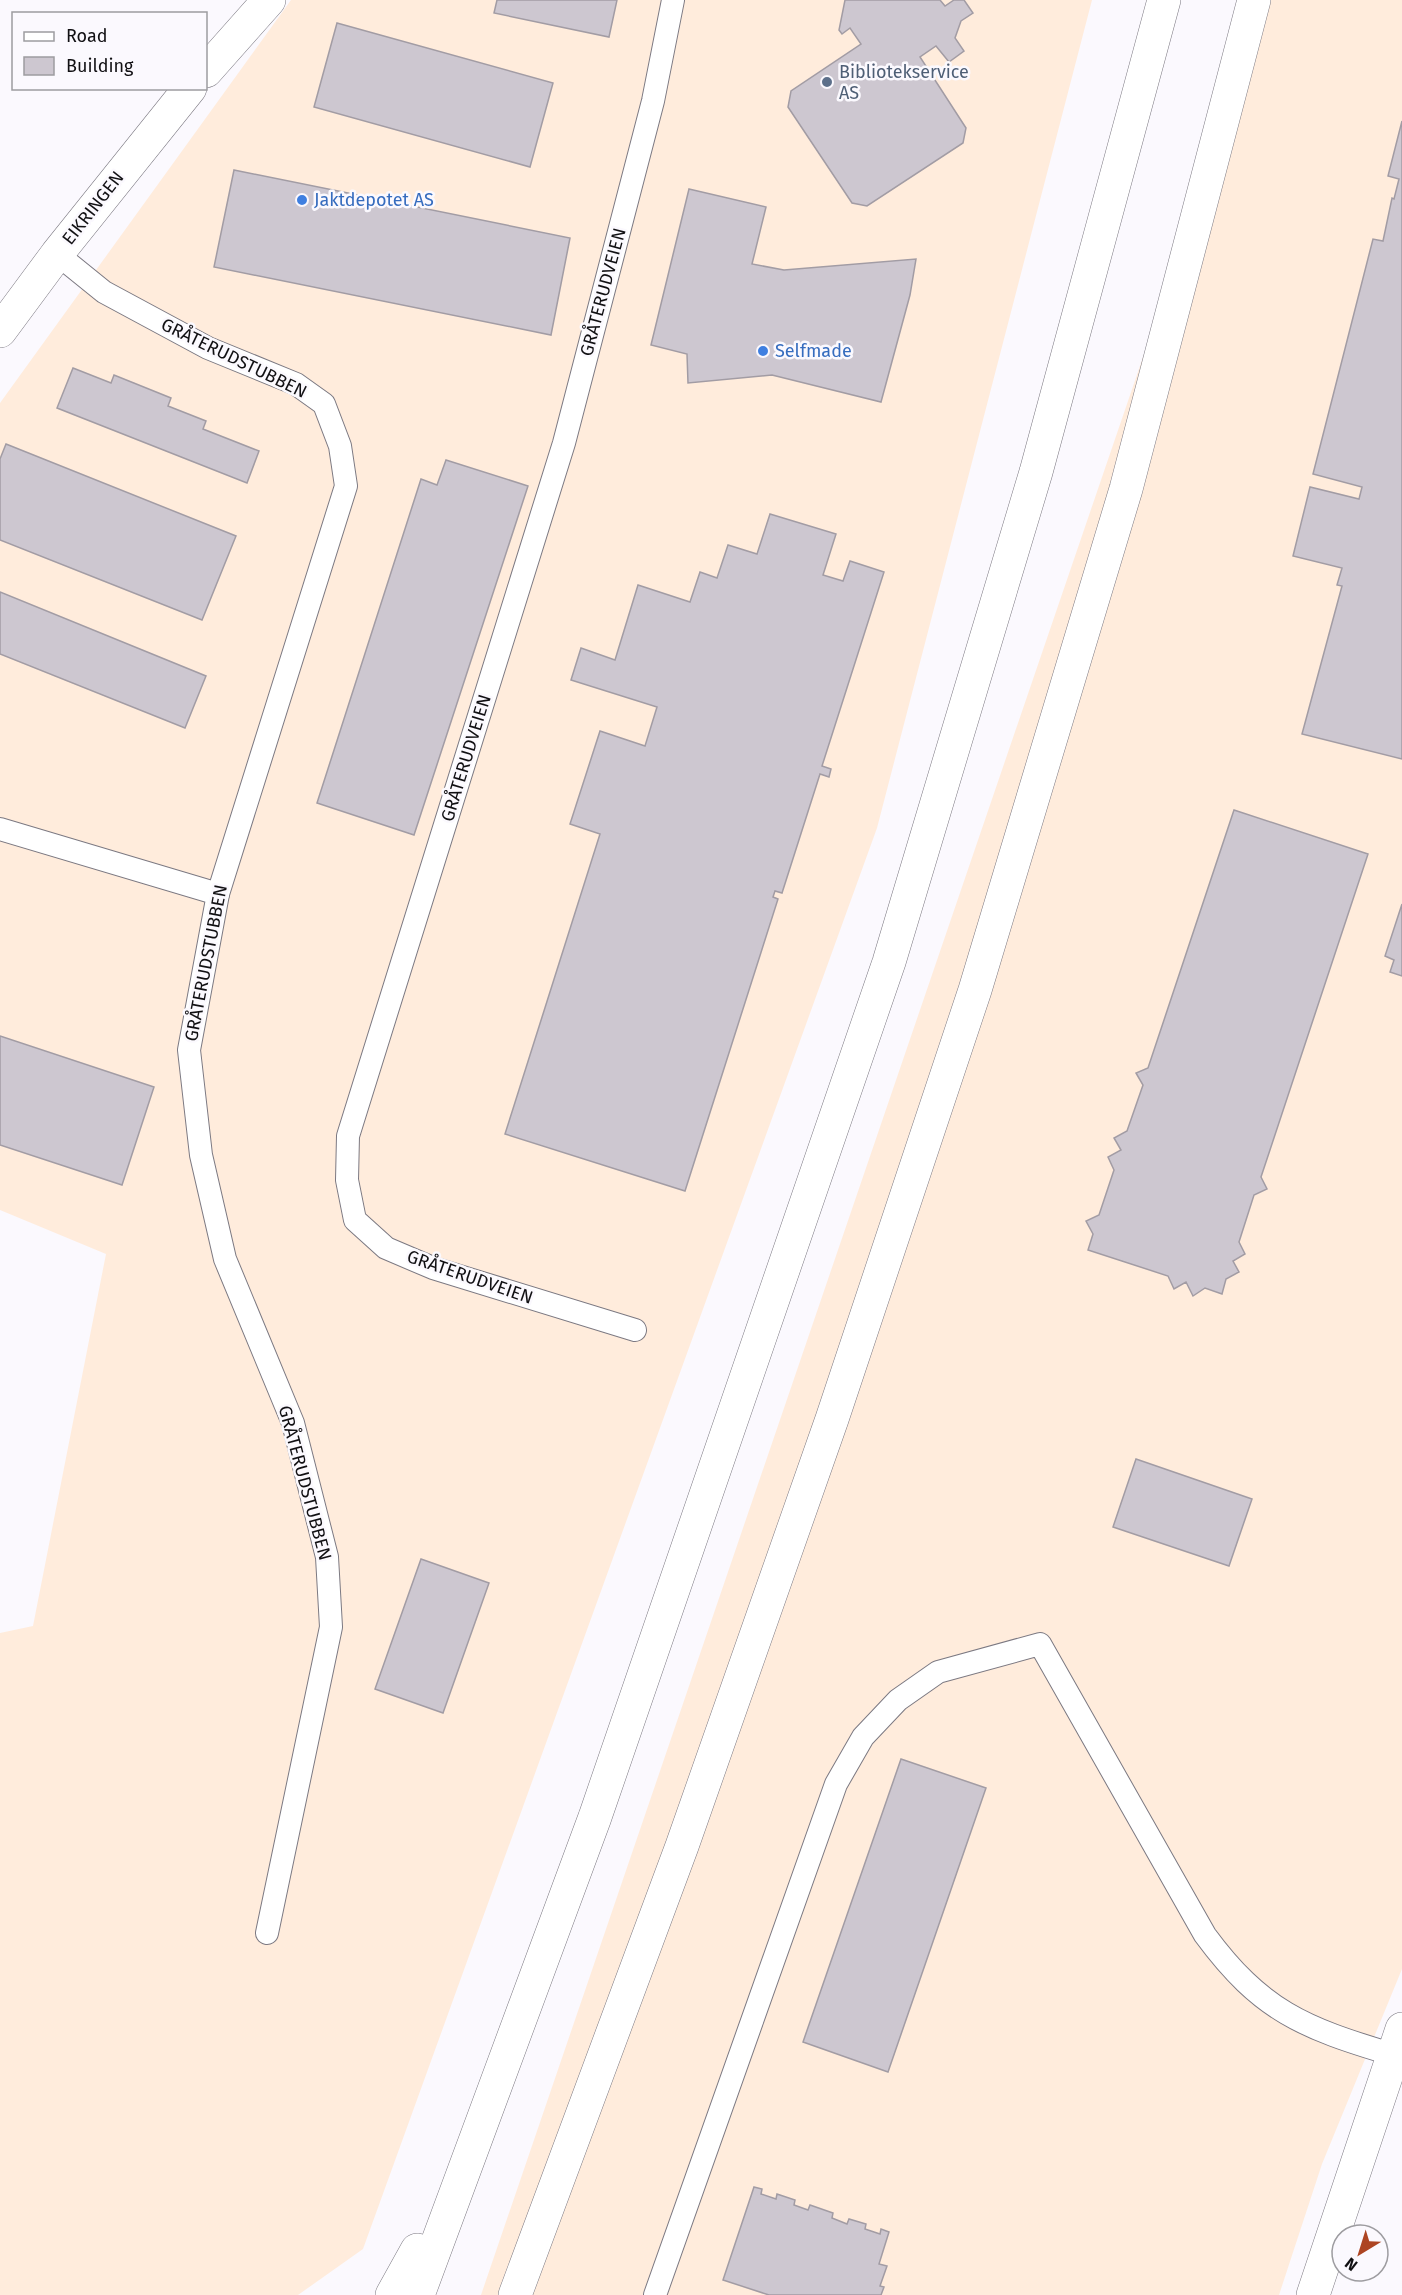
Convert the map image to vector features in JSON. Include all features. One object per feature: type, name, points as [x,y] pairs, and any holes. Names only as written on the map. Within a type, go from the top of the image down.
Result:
[{"type":"main road","points":[[207,70],[269,0]]},
{"type":"main road","points":[[418,2295],[595,1817],[889,962],[1036,472],[1164,0]]},
{"type":"main road","points":[[515,2295],[682,1846],[824,1442],[975,990],[1126,489],[1254,0]]},
{"type":"main road","name":"EIKRINGEN","points":[[0,331],[57,254],[188,90]]},
{"type":"main road","points":[[1313,2295],[1397,2042]]},
{"type":"main road","points":[[392,2295],[475,2139]]},
{"type":"lane","name":"GRÅTERUDVEIEN","points":[[635,1330],[433,1268],[386,1248],[355,1220],[347,1180],[348,1136],[564,443],[653,101],[673,0]]},
{"type":"lane","name":"GRÅTERUDSTUBBEN","points":[[57,254],[115,298],[208,348],[296,384],[324,404],[340,446],[346,486],[218,894],[189,1050],[201,1155],[225,1259],[293,1423],[327,1557],[331,1628],[267,1933]]},
{"type":"lane","points":[[0,829],[218,894]]},
{"type":"lane","points":[[655,2295],[836,1784],[863,1737],[898,1700],[938,1672],[1040,1644],[1205,1935],[1228,1967],[1257,1995],[1322,2033],[1397,2042]]},
{"type":"shaded area","points":[[291,0],[1092,0],[877,828],[363,2249],[298,2295],[0,2295],[0,1633],[33,1626],[106,1254],[0,1210],[0,403]]},
{"type":"shaded area","points":[[1265,0],[1402,0],[1402,1969],[1322,2164],[1279,2295],[481,2295]]},
{"type":"building","points":[[497,0],[617,0],[609,37],[494,13]]},
{"type":"building","points":[[845,0],[940,0],[945,6],[954,0],[964,0],[973,13],[961,21],[955,38],[964,51],[949,62],[936,46],[920,57],[966,128],[963,143],[867,206],[852,203],[788,107],[791,91],[861,44],[850,28],[842,34],[839,30]]},
{"type":"building","points":[[337,23],[553,83],[530,167],[314,107]]},
{"type":"building","points":[[1402,121],[1402,759],[1302,734],[1342,586],[1337,585],[1342,568],[1293,556],[1310,487],[1359,499],[1362,487],[1313,474],[1373,239],[1383,241],[1392,198],[1394,199],[1399,179],[1388,176]]},
{"type":"building","points":[[234,170],[570,238],[551,335],[214,267]]},
{"type":"building","points":[[689,189],[766,207],[752,264],[784,270],[916,259],[910,295],[881,402],[772,375],[688,383],[687,354],[651,345]]},
{"type":"building","points":[[73,368],[111,383],[114,375],[171,398],[168,406],[206,421],[203,429],[259,451],[247,483],[57,408]]},
{"type":"building","points":[[6,444],[236,536],[202,620],[0,540],[0,459]]},
{"type":"building","points":[[446,460],[528,486],[414,835],[317,803],[421,479],[437,485]]},
{"type":"building","points":[[770,514],[836,534],[823,575],[843,581],[850,561],[884,572],[822,766],[831,769],[829,777],[820,774],[782,893],[775,891],[773,897],[778,899],[685,1191],[505,1134],[600,834],[570,824],[600,731],[645,746],[657,707],[571,680],[581,648],[615,660],[638,585],[690,602],[700,572],[717,578],[728,545],[757,554]]},
{"type":"building","points":[[0,592],[206,676],[185,728],[0,654]]},
{"type":"building","points":[[1234,810],[1368,854],[1261,1177],[1267,1189],[1254,1195],[1239,1242],[1245,1254],[1233,1261],[1239,1272],[1226,1279],[1222,1294],[1205,1288],[1193,1296],[1186,1282],[1174,1289],[1168,1276],[1088,1250],[1093,1234],[1086,1221],[1099,1215],[1114,1170],[1108,1157],[1121,1150],[1114,1138],[1127,1131],[1143,1085],[1136,1073],[1148,1068]]},
{"type":"building","points":[[1402,904],[1402,976],[1390,972],[1394,960],[1385,956]]},
{"type":"building","points":[[0,1036],[154,1087],[122,1185],[0,1145]]},
{"type":"building","points":[[1136,1459],[1252,1499],[1229,1566],[1113,1527]]},
{"type":"building","points":[[421,1559],[489,1583],[443,1713],[375,1689]]},
{"type":"building","points":[[901,1759],[986,1788],[888,2072],[803,2042]]},
{"type":"building","points":[[754,2187],[762,2189],[761,2194],[776,2199],[777,2194],[795,2200],[794,2205],[808,2210],[810,2205],[833,2213],[832,2218],[847,2224],[849,2219],[866,2224],[865,2229],[880,2234],[881,2229],[889,2232],[879,2264],[887,2266],[880,2286],[884,2287],[881,2295],[769,2295],[723,2280]]},
{"type":"place","name":"Bibliotekservice AS","points":[[827,82]]},
{"type":"place","name":"Jaktdepotet AS","points":[[302,200]]},
{"type":"place","name":"Selfmade","points":[[763,351]]}]
